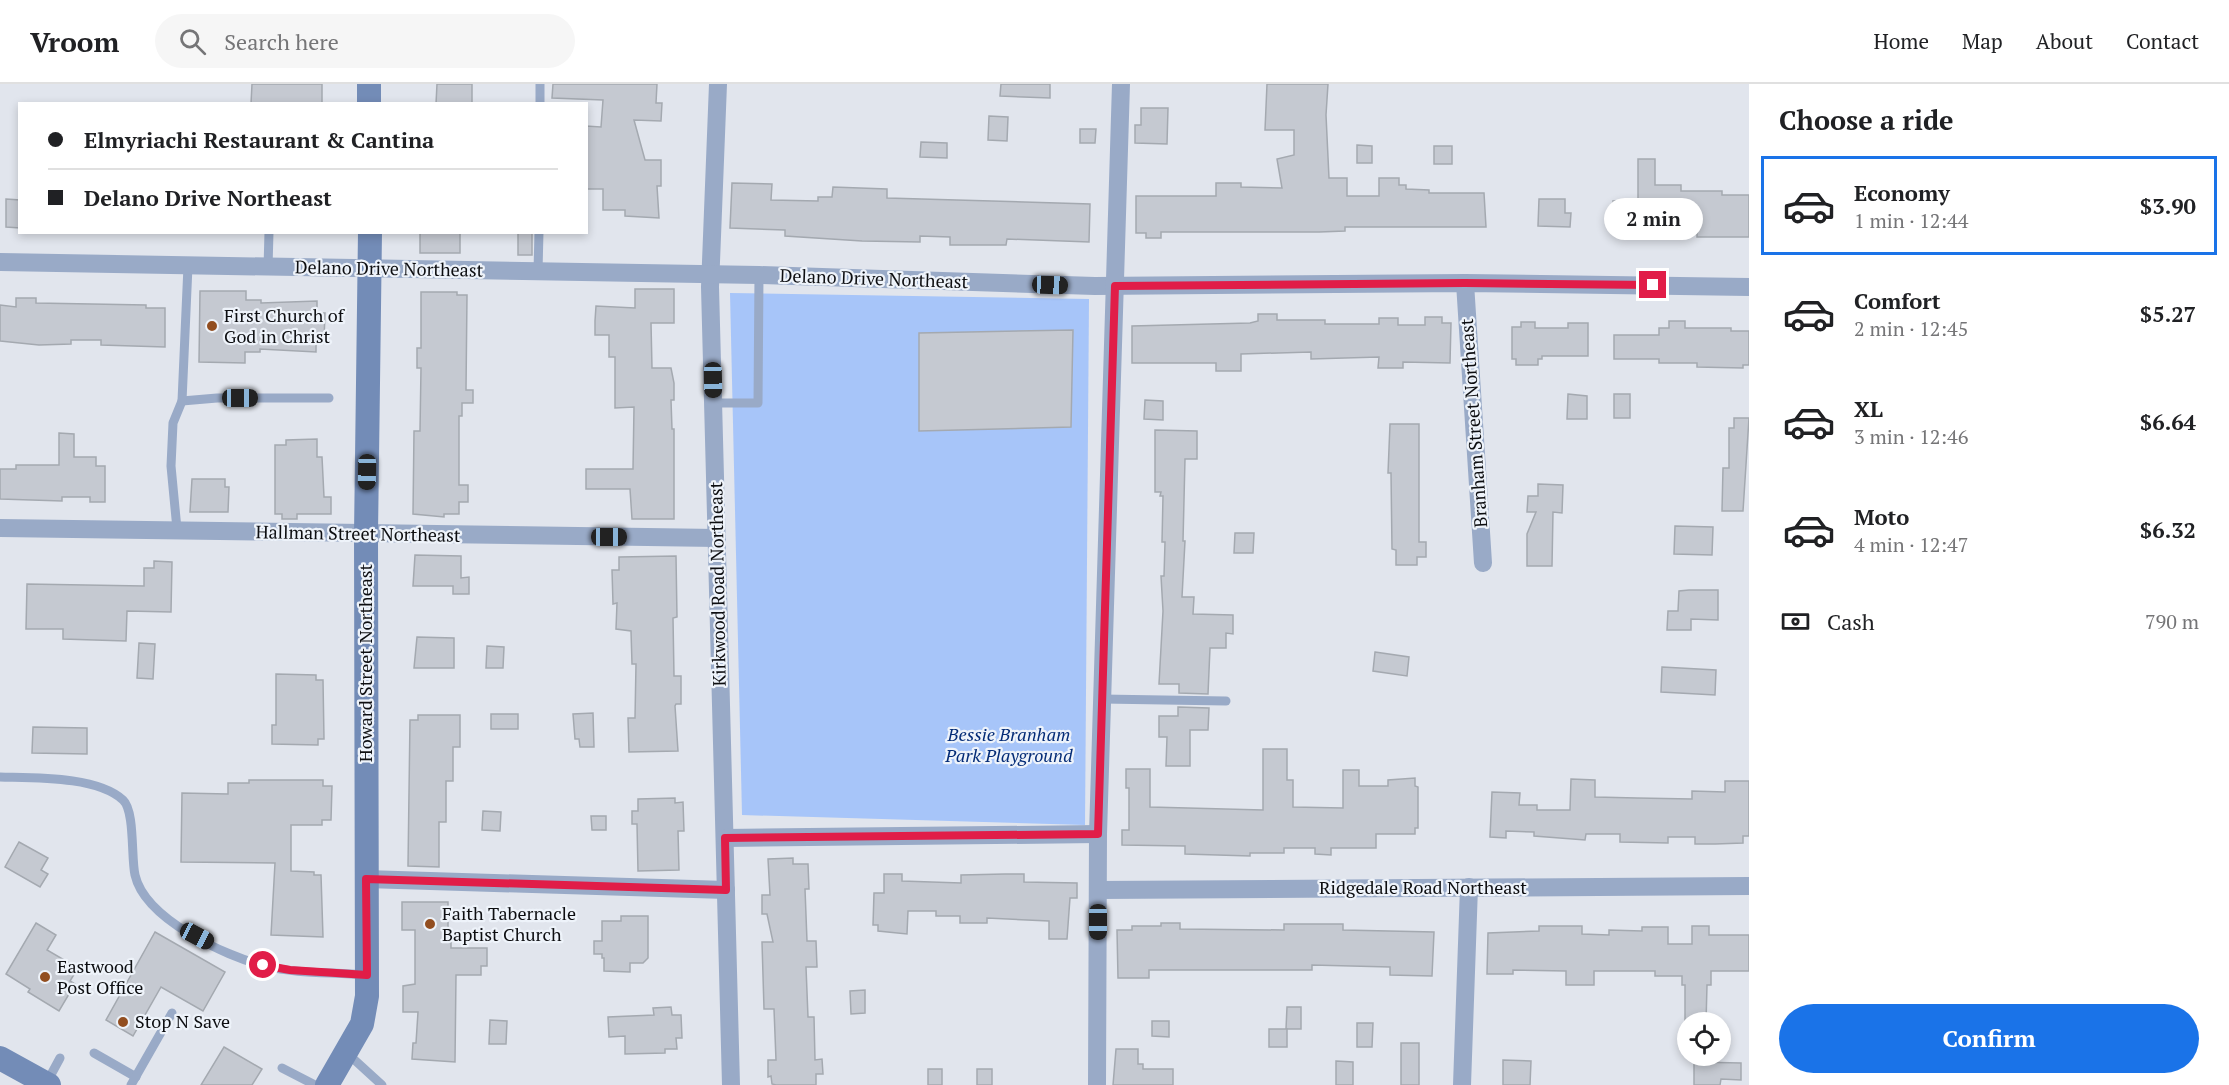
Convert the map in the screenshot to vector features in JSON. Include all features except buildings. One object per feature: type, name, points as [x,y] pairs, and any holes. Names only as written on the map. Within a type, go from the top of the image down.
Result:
[{"type":"street","points":[[369,84],[369,102]]},
{"type":"street","name":"Kirkwood Road Northeast","points":[[718,84],[710,275],[731,1085]]},
{"type":"street","points":[[1097,1085],[1098,834],[1121,84]]},
{"type":"street","name":"Howard Street Northeast","points":[[327,1085],[362,1024],[367,996],[366,534],[370,234]]},
{"type":"street","name":"Delano Drive Northeast","points":[[0,262],[759,275],[1115,286],[1465,283],[1749,287]]},
{"type":"street","name":"Branham Street Northeast","points":[[1465,283],[1483,563]]},
{"type":"street","name":"Hallman Street Northeast","points":[[0,528],[717,538]]},
{"type":"street","points":[[725,838],[1098,834]]},
{"type":"street","points":[[366,879],[726,890]]},
{"type":"street","name":"Ridgedale Road Northeast","points":[[1098,890],[1749,886]]},
{"type":"street","points":[[1462,1085],[1469,887]]},
{"type":"street","points":[[0,1058],[48,1084]]},
{"type":"lane","points":[[540,84],[540,102]]},
{"type":"lane","points":[[268,234],[268,268]]},
{"type":"lane","points":[[538,271],[539,234]]},
{"type":"lane","points":[[177,529],[171,466],[172,434],[173,423],[182,401],[188,266]]},
{"type":"lane","points":[[713,403],[758,403],[759,275]]},
{"type":"lane","points":[[182,401],[217,398],[328,398]]},
{"type":"lane","points":[[1102,699],[1226,701]]},
{"type":"lane","points":[[0,777],[83,784],[113,794],[125,801],[129,812],[136,879],[152,905],[183,929],[263,965],[290,970],[367,975]]},
{"type":"lane","points":[[94,1053],[134,1081],[172,1013]]},
{"type":"lane","points":[[346,1052],[382,1085]]},
{"type":"lane","points":[[48,1084],[60,1058]]},
{"type":"lane","points":[[282,1068],[315,1085]]},
{"type":"green space","name":"Bessie Branham Park Playground","points":[[730,293],[1089,299],[1085,825],[742,815]]},
{"type":"place","name":"First Church of God in Christ","points":[[212,326]]},
{"type":"place","name":"Faith Tabernacle Baptist Church","points":[[430,924]]},
{"type":"place","name":"Eastwood Post Office","points":[[45,977]]},
{"type":"place","name":"Stop N Save","points":[[123,1022]]},
{"type":"route","points":[[263,965],[290,970],[367,975],[366,879],[726,890],[725,838],[1098,834],[1115,286],[1465,283],[1653,285]]}]
